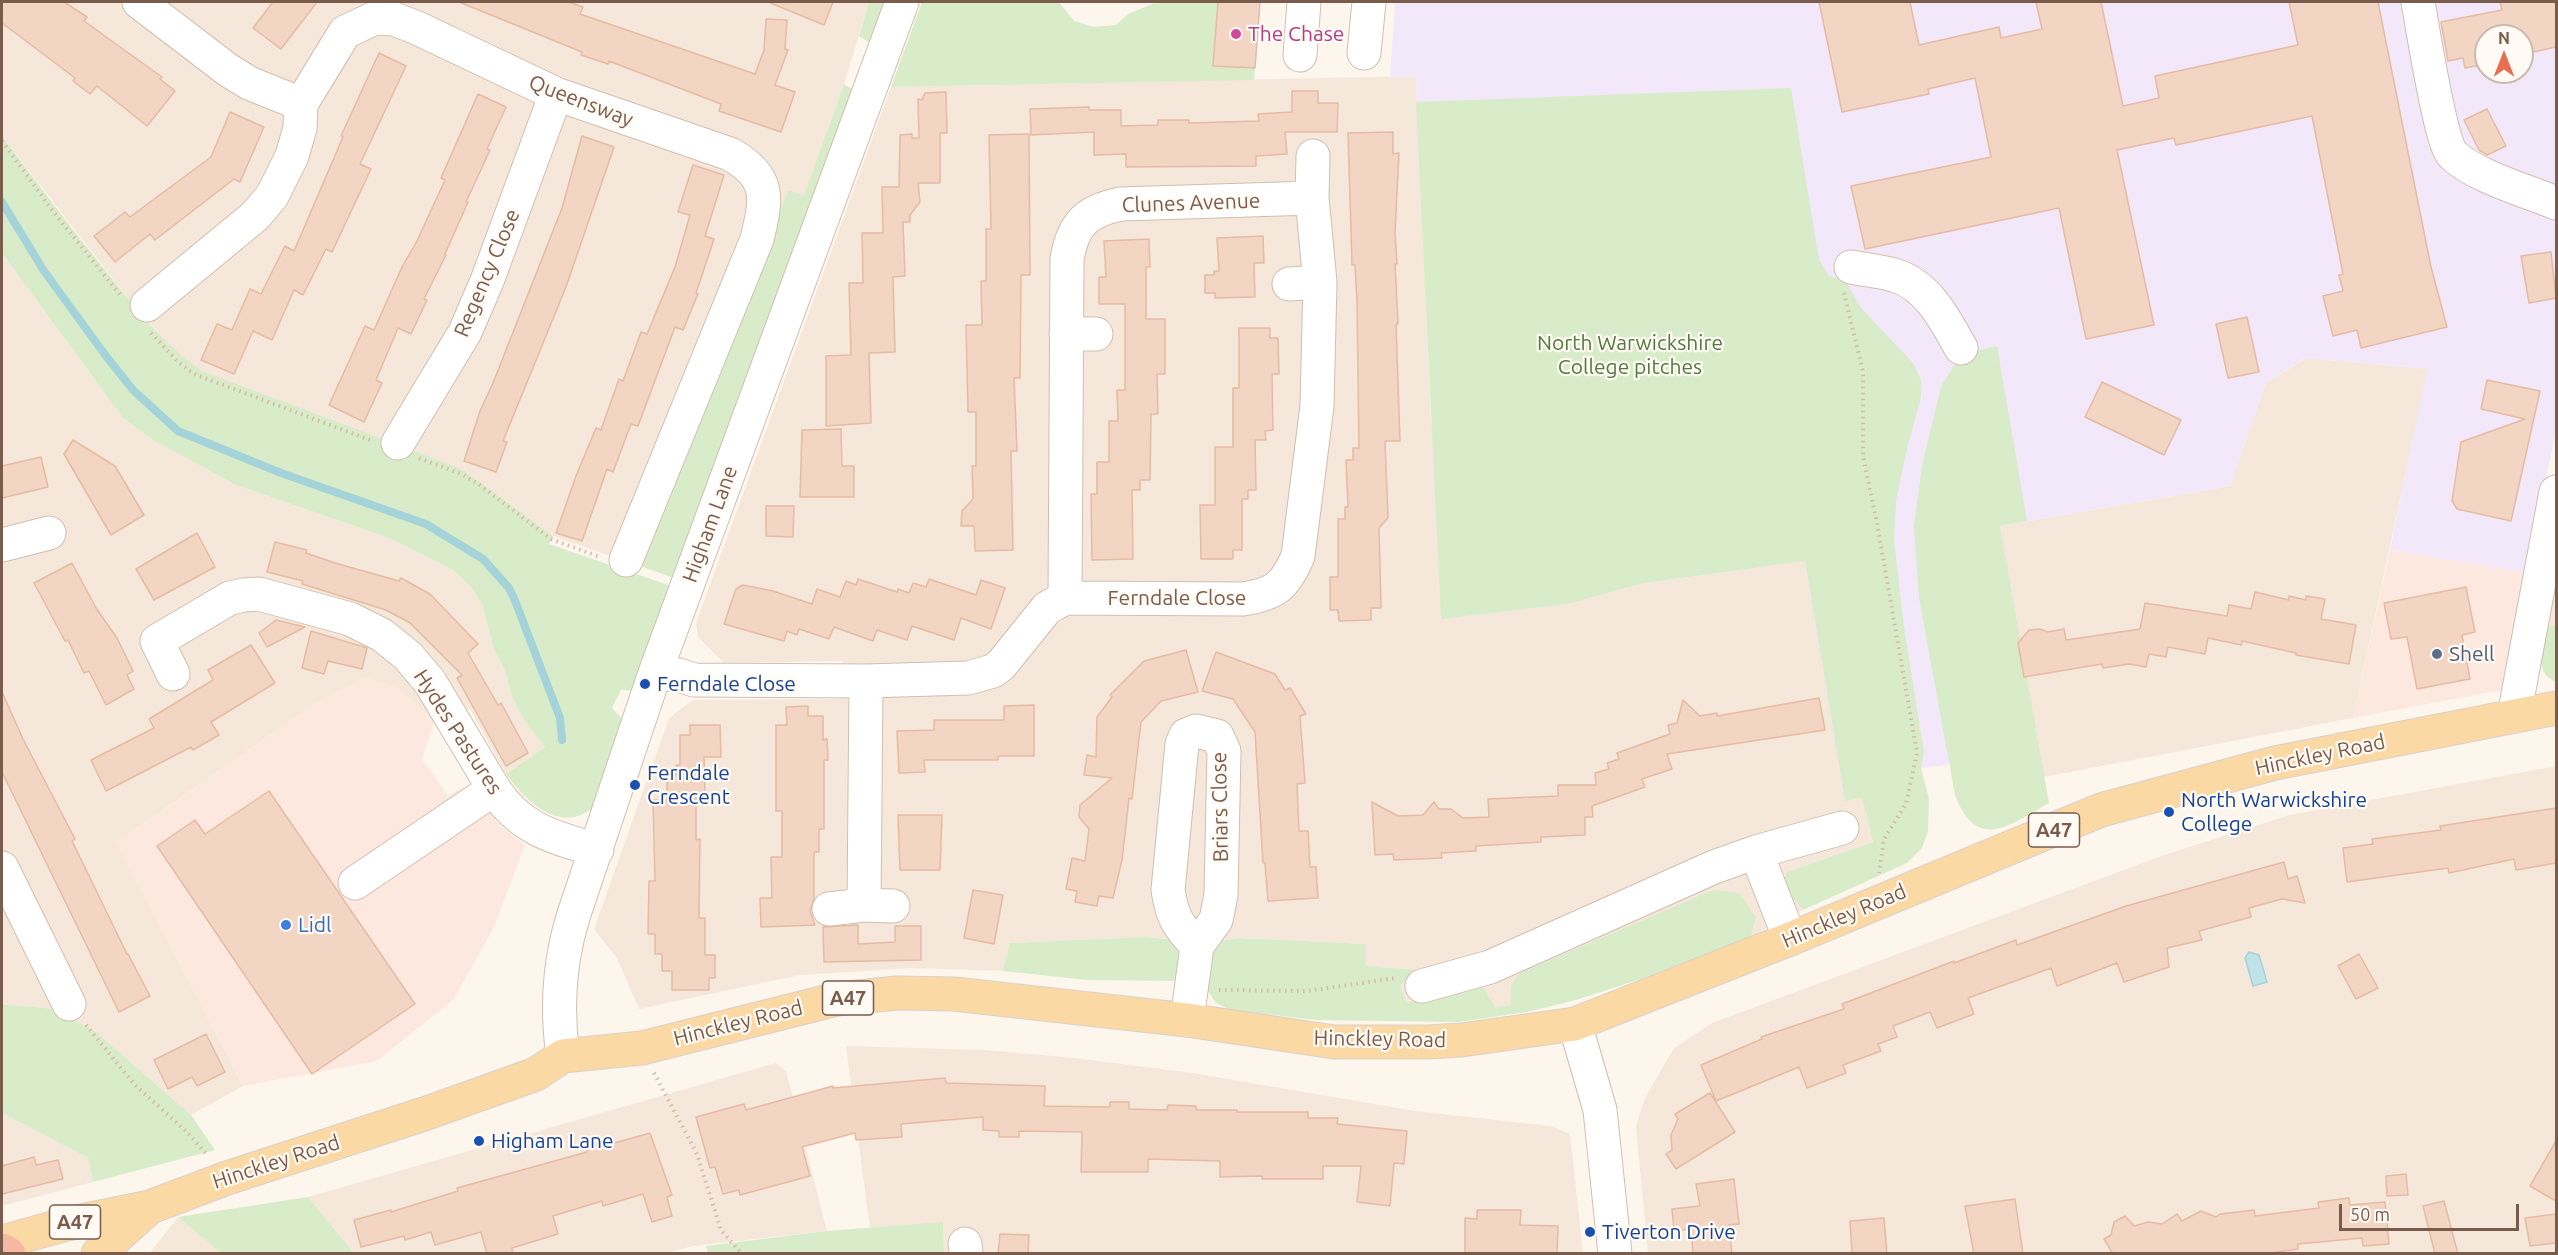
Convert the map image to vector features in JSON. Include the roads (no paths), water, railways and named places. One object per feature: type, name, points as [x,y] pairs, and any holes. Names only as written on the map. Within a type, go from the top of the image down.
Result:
[{"type":"highway","points":[[2,1250],[9,1253]]},
{"type":"main road","name":"Hinckley Road","points":[[150,1207],[226,1178],[536,1074],[563,1056],[642,1048],[837,999],[897,993],[1189,1004],[1334,1042],[1462,1040],[1575,1024],[1790,939],[2102,810],[2275,763],[2556,708]]},
{"type":"main road","name":"A47","points":[[2,1242],[68,1224],[150,1207]]},
{"type":"main road","name":"A47","points":[[98,1254],[150,1207]]},
{"type":"street","points":[[139,2],[228,70],[249,83],[301,104]]},
{"type":"street","name":"Higham Lane","points":[[563,1056],[558,1008],[564,944],[655,673],[902,2]]},
{"type":"street","points":[[1300,55],[1304,2]]},
{"type":"street","points":[[1364,53],[1369,2]]},
{"type":"street","points":[[2418,2],[2440,120],[2450,153],[2474,170],[2556,203]]},
{"type":"street","name":"Queensway","points":[[141,313],[255,216],[272,196],[292,156],[300,128],[301,104],[345,32],[375,18],[394,20],[415,27],[556,94],[730,154],[747,164],[763,188],[765,205],[757,239],[614,559]]},
{"type":"street","name":"Regency Close","points":[[395,447],[465,332],[488,281],[556,94]]},
{"type":"street","name":"Ferndale Close","points":[[1065,598],[1243,599],[1262,597],[1278,589],[1290,574],[1298,556],[1317,406],[1304,283],[1312,198],[1313,156]]},
{"type":"street","name":"Clunes Avenue","points":[[1065,598],[1081,334],[1067,259],[1076,229],[1087,216],[1102,208],[1121,204],[1312,198]]},
{"type":"street","points":[[1846,274],[1898,276],[1923,291],[1941,313],[1961,348]]},
{"type":"street","points":[[2514,716],[2556,492]]},
{"type":"street","points":[[2,545],[49,533]]},
{"type":"street","name":"Hydes Pastures","points":[[173,674],[157,640],[231,598],[259,594],[350,619],[382,635],[408,656],[430,682],[494,789],[504,804],[519,819],[540,830],[597,850]]},
{"type":"street","points":[[655,673],[694,680],[866,681],[968,678],[993,671],[1047,608],[1065,598]]},
{"type":"street","points":[[829,909],[878,906],[866,681]]},
{"type":"street","name":"Briars Close","points":[[1189,1004],[1197,946],[1216,920],[1221,895],[1224,751],[1217,736],[1196,731],[1186,735],[1182,744],[1168,890],[1171,910],[1179,927],[1197,946]]},
{"type":"street","points":[[355,883],[494,789]]},
{"type":"street","points":[[1422,986],[1490,967],[1714,867],[1756,852],[1842,828]]},
{"type":"street","points":[[1756,852],[1790,939]]},
{"type":"street","points":[[2,868],[69,1004]]},
{"type":"street","points":[[1575,1024],[1600,1110],[1615,1254]]},
{"type":"water","points":[[2249,952],[2259,955],[2267,982],[2253,986],[2245,958]]},
{"type":"waterway","points":[[2,202],[44,271],[106,356],[133,390],[178,431],[281,473],[426,524],[483,559],[509,588],[514,598],[560,718],[562,740]]},
{"type":"place","name":"The Chase","points":[[1236,34]]},
{"type":"place","name":"Shell","points":[[2437,654]]},
{"type":"place","name":"Ferndale Close","points":[[645,684]]},
{"type":"place","name":"Ferndale Crescent","points":[[635,785]]},
{"type":"place","name":"North Warwickshire College","points":[[2169,812]]},
{"type":"place","name":"Lidl","points":[[286,925]]},
{"type":"place","name":"Higham Lane","points":[[479,1141]]},
{"type":"place","name":"Tiverton Drive","points":[[1590,1232]]},
{"type":"park label","name":"North Warwickshire College pitches","points":[[1630,355]]}]
